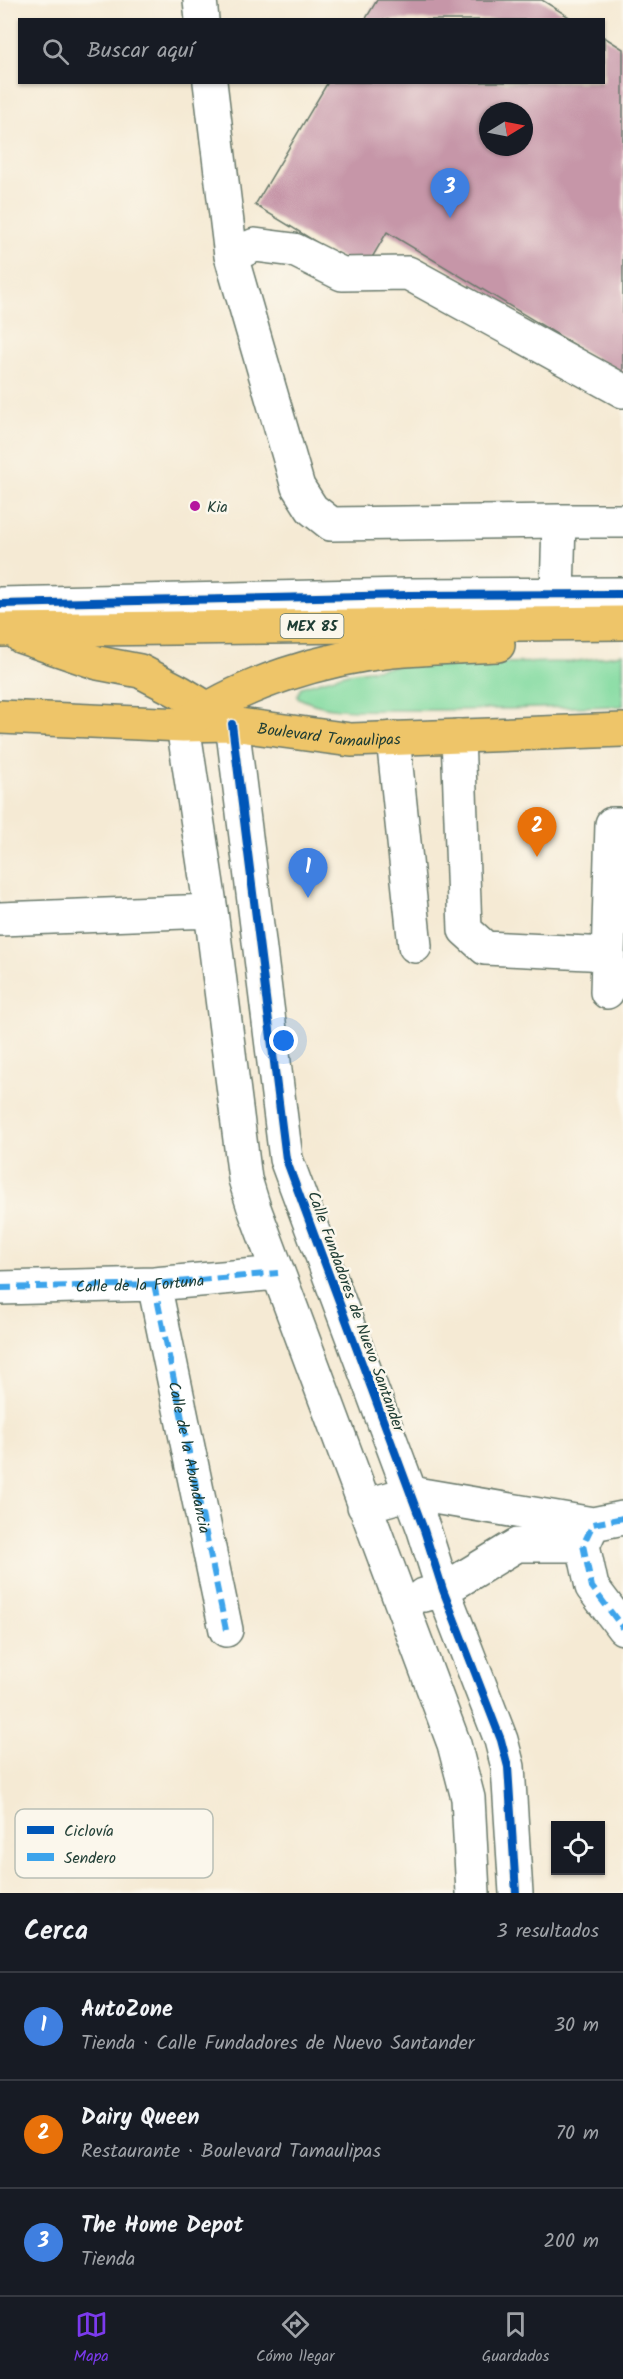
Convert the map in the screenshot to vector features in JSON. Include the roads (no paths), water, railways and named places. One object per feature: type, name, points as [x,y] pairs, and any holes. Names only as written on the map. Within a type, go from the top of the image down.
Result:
[{"type":"main road","name":"MEX 85","points":[[0,621],[409,610],[623,622]]},
{"type":"main road","points":[[0,621],[98,663],[140,671],[207,719],[262,684],[329,662],[391,651],[603,642],[623,632]]},
{"type":"main road","name":"Boulevard Tamaulipas","points":[[0,717],[207,719],[351,740],[623,730]]},
{"type":"street","points":[[200,0],[202,18]]},
{"type":"street","points":[[210,84],[231,256],[298,487],[312,509],[331,524],[623,521]]},
{"type":"street","points":[[231,256],[255,245],[294,250],[342,274],[408,273],[623,391]]},
{"type":"street","points":[[556,595],[559,521]]},
{"type":"street","points":[[409,610],[556,595],[623,594]]},
{"type":"street","points":[[207,719],[211,911],[245,1179],[464,1774],[468,1798],[473,1893]]},
{"type":"street","name":"Calle Fundadores de Nuevo Santander","points":[[207,719],[286,1159],[410,1493],[443,1590],[501,1740],[508,1767],[516,1893]]},
{"type":"street","points":[[458,736],[465,930],[484,948],[608,954]]},
{"type":"street","points":[[393,738],[415,946]]},
{"type":"street","points":[[607,992],[612,824],[623,824]]},
{"type":"street","points":[[0,919],[211,911]]},
{"type":"street","name":"Calle de la Fortuna","points":[[0,1288],[154,1284],[278,1273]]},
{"type":"street","name":"Calle de la Abundancia","points":[[154,1284],[226,1630]]},
{"type":"street","points":[[364,1506],[410,1493],[600,1529]]},
{"type":"street","points":[[400,1602],[443,1590],[517,1545],[600,1529]]},
{"type":"street","points":[[600,1529],[592,1587],[623,1628]]},
{"type":"place","name":"The Home Depot","points":[[450,218]]},
{"type":"place","name":"Kia","points":[[195,506]]},
{"type":"place","name":"Dairy Queen","points":[[537,857]]},
{"type":"place","name":"AutoZone","points":[[308,898]]}]
